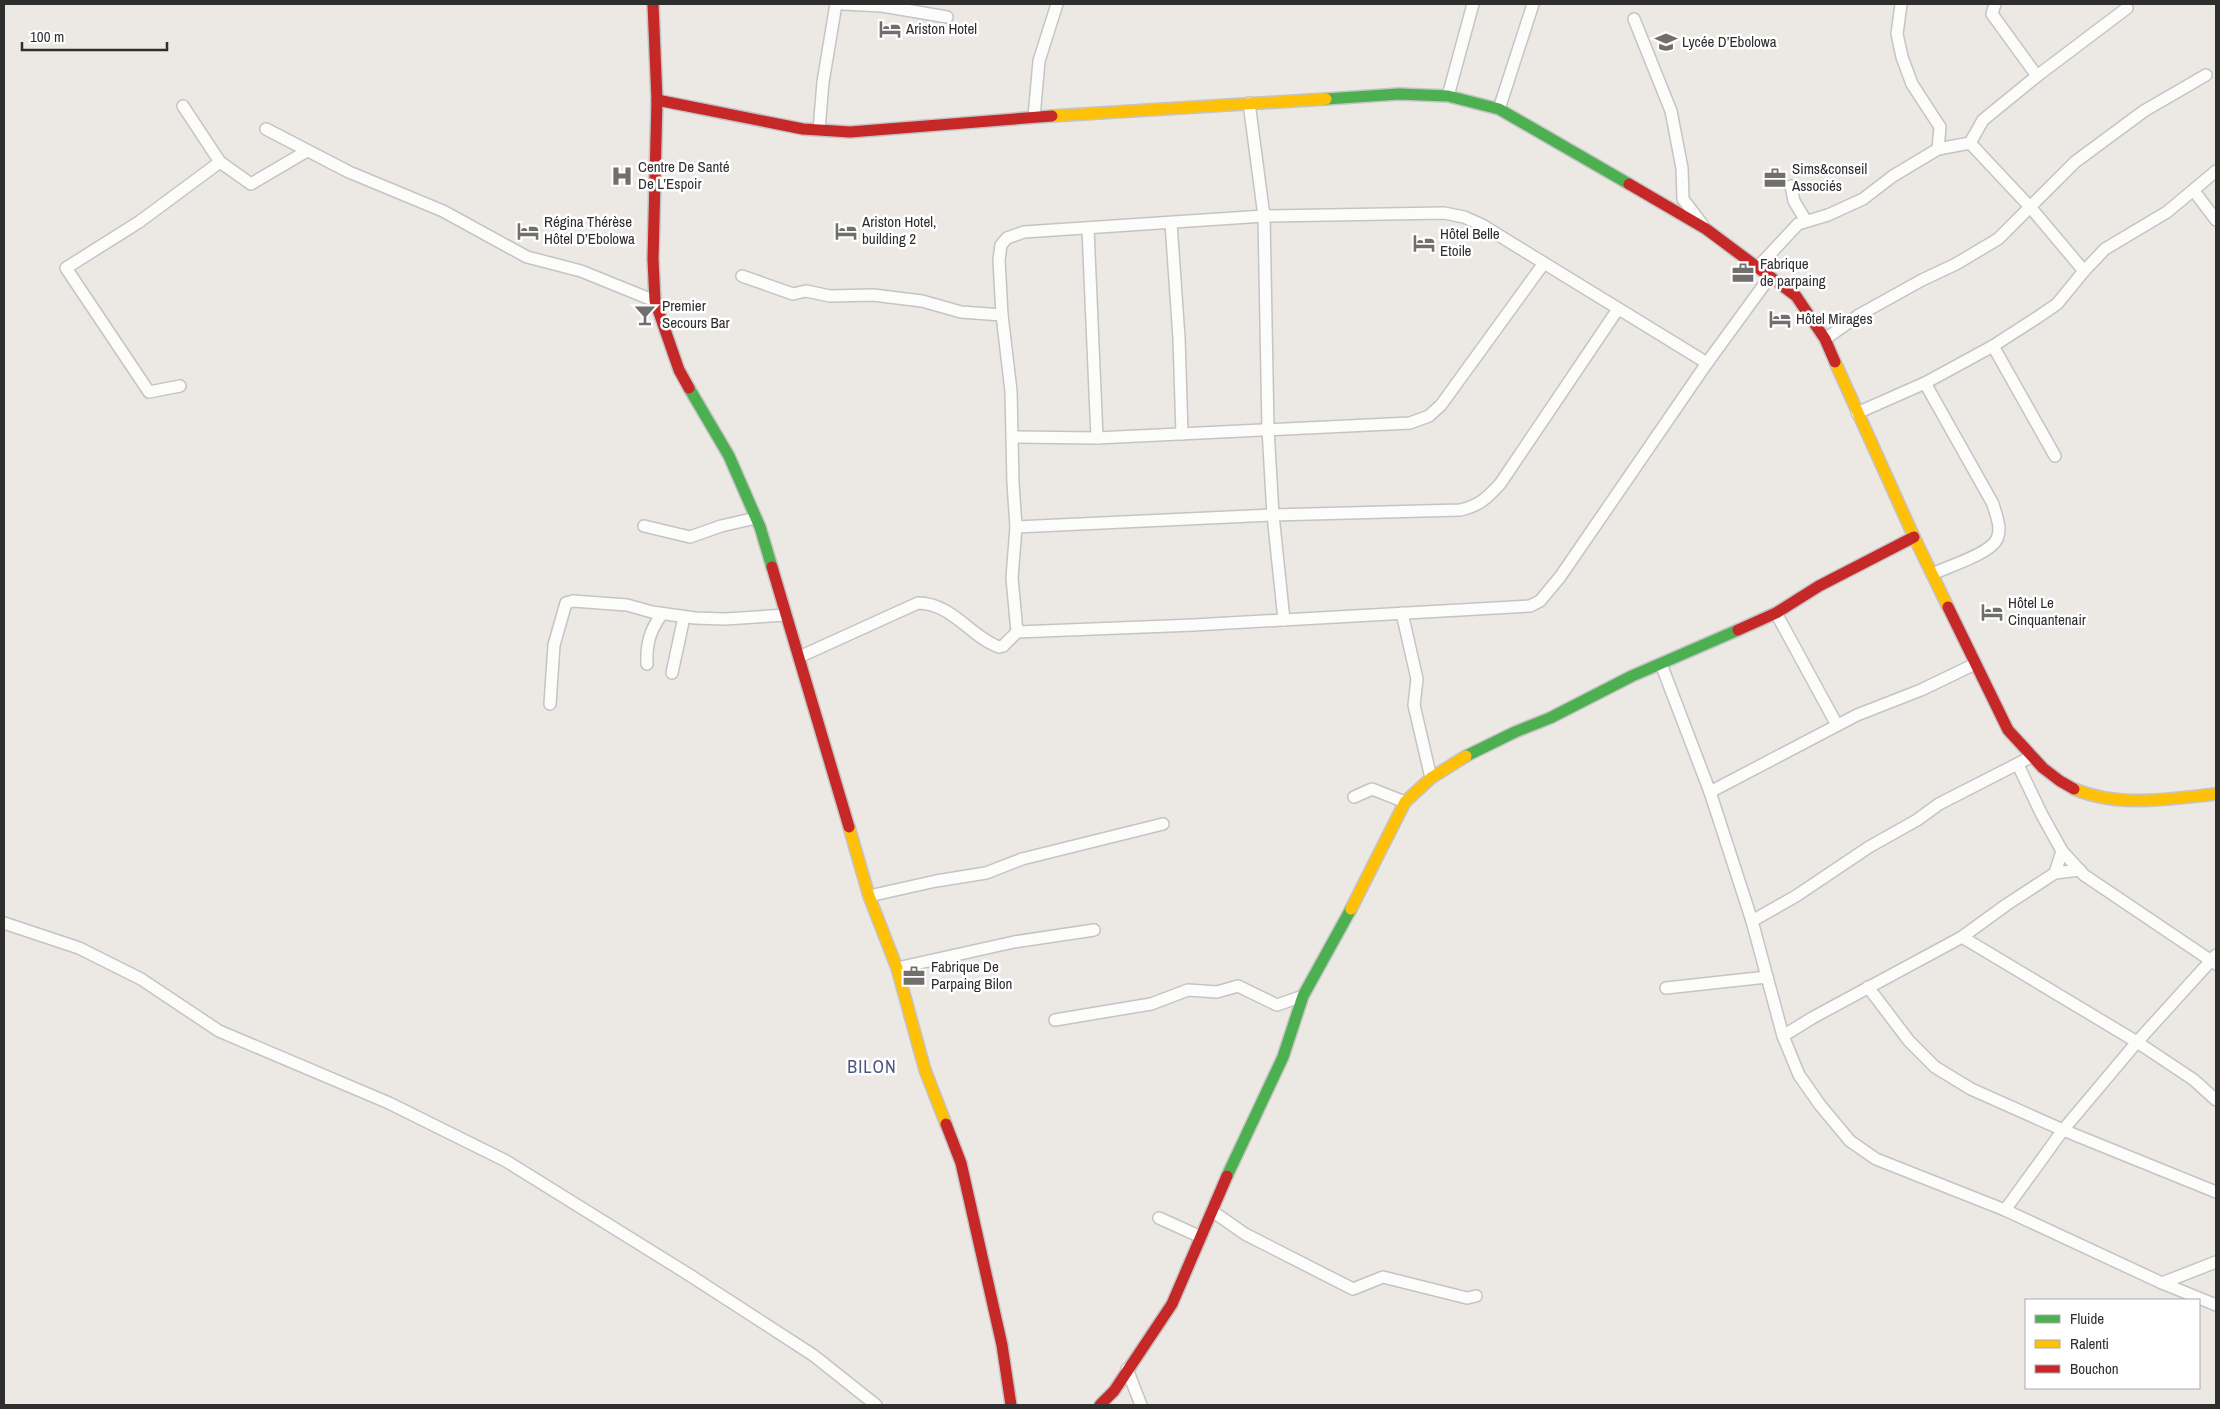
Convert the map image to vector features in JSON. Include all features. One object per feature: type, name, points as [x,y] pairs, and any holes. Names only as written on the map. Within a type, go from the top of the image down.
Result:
[{"type":"street","points":[[653,4],[657,100],[653,259],[655,301],[679,370],[729,456],[756,518],[869,896],[897,968],[925,1070],[961,1163],[1002,1345],[1011,1405]]},
{"type":"street","points":[[819,130],[823,82],[836,4]]},
{"type":"street","points":[[843,4],[882,6],[947,17]]},
{"type":"street","points":[[1034,117],[1039,61],[1057,4]]},
{"type":"street","points":[[1448,96],[1473,4]]},
{"type":"street","points":[[1499,109],[1533,4]]},
{"type":"street","points":[[1901,4],[1897,34],[1902,58],[1912,84],[1940,126],[1938,149]]},
{"type":"street","points":[[1994,4],[1992,14],[2037,76]]},
{"type":"street","points":[[1758,267],[1798,224],[1828,215],[1863,199],[1893,176],[1938,149],[1970,143],[1983,120],[2037,76],[2127,8]]},
{"type":"street","points":[[1634,18],[1671,111],[1682,168],[1683,199],[1706,229]]},
{"type":"street","points":[[1825,339],[1859,315],[1922,280],[1956,264],[1998,239],[2075,162],[2144,111],[2206,75]]},
{"type":"street","points":[[657,100],[803,129],[850,132],[1034,117],[1399,94],[1448,96],[1499,109],[1706,229],[1758,267],[1769,278],[1796,296],[1825,339],[1914,537],[2008,730],[2030,757],[2069,787],[2101,797],[2150,802],[2216,794]]},
{"type":"street","points":[[1249,104],[1264,216],[1268,429],[1273,515],[1284,620]]},
{"type":"street","points":[[183,106],[220,162],[251,184],[307,151]]},
{"type":"street","points":[[266,129],[349,172],[443,211],[527,257],[580,271],[655,301]]},
{"type":"street","points":[[1970,143],[2031,208],[2084,271]]},
{"type":"street","points":[[180,386],[149,392],[66,268],[139,222],[220,162]]},
{"type":"street","points":[[1857,412],[1925,383],[1992,346],[2057,304],[2105,249],[2167,212],[2216,171]]},
{"type":"street","points":[[1791,186],[1794,201],[1806,221]]},
{"type":"street","points":[[2194,191],[2216,220]]},
{"type":"street","points":[[1017,632],[1012,578],[1016,527],[1011,391],[1002,314],[999,260],[1001,245],[1007,238],[1024,232],[1264,216],[1444,213],[1464,217],[1482,225],[1707,363]]},
{"type":"street","points":[[1171,223],[1179,338],[1182,434]]},
{"type":"street","points":[[1088,229],[1096,438]]},
{"type":"street","points":[[1013,437],[1096,438],[1410,423],[1429,416],[1441,406],[1544,263]]},
{"type":"street","points":[[742,276],[793,294],[806,291],[830,296],[873,296],[922,301],[961,312],[1002,314]]},
{"type":"street","points":[[799,657],[918,604],[926,604],[955,616],[999,647],[1003,646],[1017,632],[1284,620],[1530,606],[1540,601],[1560,577],[1707,363],[1769,278]]},
{"type":"street","points":[[1016,527],[1273,515],[1460,510],[1474,507],[1485,500],[1500,484],[1618,309]]},
{"type":"street","points":[[1992,346],[2055,456]]},
{"type":"street","points":[[1925,383],[1993,504],[1999,526],[1998,538],[1991,548],[1932,574]]},
{"type":"street","points":[[644,526],[690,537],[721,526],[756,518]]},
{"type":"street","points":[[1100,1405],[1114,1390],[1172,1304],[1251,1122],[1283,1056],[1303,996],[1334,942],[1405,802],[1431,778],[1455,762],[1661,664],[1776,613],[1820,586],[1914,537]]},
{"type":"street","points":[[550,704],[554,645],[566,603],[573,601],[628,606],[684,617],[725,619],[786,615]]},
{"type":"street","points":[[1402,613],[1418,679],[1414,705],[1431,778]]},
{"type":"street","points":[[1776,613],[1837,725]]},
{"type":"street","points":[[647,664],[646,650],[651,629],[662,614]]},
{"type":"street","points":[[672,674],[684,617]]},
{"type":"street","points":[[1661,664],[1710,792],[1752,922],[1784,1036],[1798,1075],[1850,1141],[1876,1159],[2005,1210],[2216,1305]]},
{"type":"street","points":[[1710,792],[1837,725],[1921,690],[1975,664]]},
{"type":"street","points":[[1752,922],[1796,896],[1869,847],[1917,820],[1939,804],[2018,765],[2030,757]]},
{"type":"street","points":[[2005,1210],[2063,1130],[2137,1042],[2215,960],[2080,870],[2062,851],[2018,765]]},
{"type":"street","points":[[1354,797],[1372,789],[1405,802]]},
{"type":"street","points":[[869,896],[936,881],[986,873],[1022,858],[1163,824]]},
{"type":"street","points":[[2055,873],[2062,851]]},
{"type":"street","points":[[1784,1036],[1812,1018],[1962,937],[2055,873],[2080,870]]},
{"type":"street","points":[[4,923],[79,948],[141,979],[219,1031],[389,1103],[506,1161],[691,1276],[812,1355],[876,1405]]},
{"type":"street","points":[[897,968],[1014,942],[1094,930]]},
{"type":"street","points":[[1962,937],[2137,1042],[2194,1080],[2216,1100]]},
{"type":"street","points":[[1666,988],[1767,977]]},
{"type":"street","points":[[1055,1020],[1151,1004],[1188,990],[1217,992],[1238,986],[1277,1005],[1303,996]]},
{"type":"street","points":[[1868,987],[1909,1041],[1935,1067],[1971,1089],[2063,1130],[2216,1192]]},
{"type":"street","points":[[1212,1211],[1245,1234],[1353,1289],[1383,1277],[1467,1298],[1476,1296]]},
{"type":"street","points":[[1159,1218],[1201,1237]]},
{"type":"street","points":[[2162,1282],[2216,1262]]},
{"type":"street","points":[[1127,1369],[1141,1405]]},
{"type":"traffic: fast","points":[[1326,99],[1399,94],[1448,96],[1499,109],[1629,184]]},
{"type":"traffic: fast","points":[[689,388],[729,456],[760,527],[772,567]]},
{"type":"traffic: fast","points":[[1466,756],[1515,732],[1550,718],[1632,676],[1738,630]]},
{"type":"traffic: fast","points":[[1227,1176],[1283,1057],[1303,996],[1351,909]]},
{"type":"traffic: slow","points":[[1052,116],[1326,99]]},
{"type":"traffic: slow","points":[[1835,362],[1914,537],[1948,607]]},
{"type":"traffic: slow","points":[[1351,909],[1405,802],[1431,778],[1466,756]]},
{"type":"traffic: slow","points":[[2074,789],[2091,795],[2126,800],[2162,800],[2216,794]]},
{"type":"traffic: slow","points":[[849,827],[869,896],[897,968],[925,1070],[946,1124]]},
{"type":"traffic: jam","points":[[653,4],[657,100],[653,259],[655,301],[679,370],[689,388]]},
{"type":"traffic: jam","points":[[657,100],[803,129],[850,132],[1052,116]]},
{"type":"traffic: jam","points":[[1629,184],[1706,229],[1796,296],[1825,339],[1835,362]]},
{"type":"traffic: jam","points":[[1738,630],[1776,613],[1819,586],[1914,537]]},
{"type":"traffic: jam","points":[[772,567],[849,827]]},
{"type":"traffic: jam","points":[[1948,607],[2008,730],[2043,768],[2074,789]]},
{"type":"traffic: jam","points":[[946,1124],[961,1163],[1002,1345],[1011,1405]]},
{"type":"traffic: jam","points":[[1100,1405],[1114,1391],[1172,1304],[1227,1176]]},
{"type":"place","name":"Ariston Hotel","points":[[890,29]]},
{"type":"place","name":"Lycée D’Ebolowa","points":[[1666,42]]},
{"type":"place","name":"Centre De Santé De L’Espoir","points":[[622,176]]},
{"type":"place","name":"Sims&conseil Associés","points":[[1775,178]]},
{"type":"place","name":"Régina Thérèse Hôtel D’Ebolowa","points":[[528,231]]},
{"type":"place","name":"Ariston Hotel, building 2","points":[[846,231]]},
{"type":"place","name":"Hôtel Belle Etoile","points":[[1424,243]]},
{"type":"place","name":"Fabrique de parpaing","points":[[1743,273]]},
{"type":"place","name":"Premier Secours Bar","points":[[645,315]]},
{"type":"place","name":"Hôtel Mirages","points":[[1780,319]]},
{"type":"place","name":"Hôtel Le Cinquantenair","points":[[1992,612]]},
{"type":"place","name":"Fabrique De Parpaing Bilon","points":[[914,976]]},
{"type":"district","name":"BILON","points":[[872,1067]]}]
